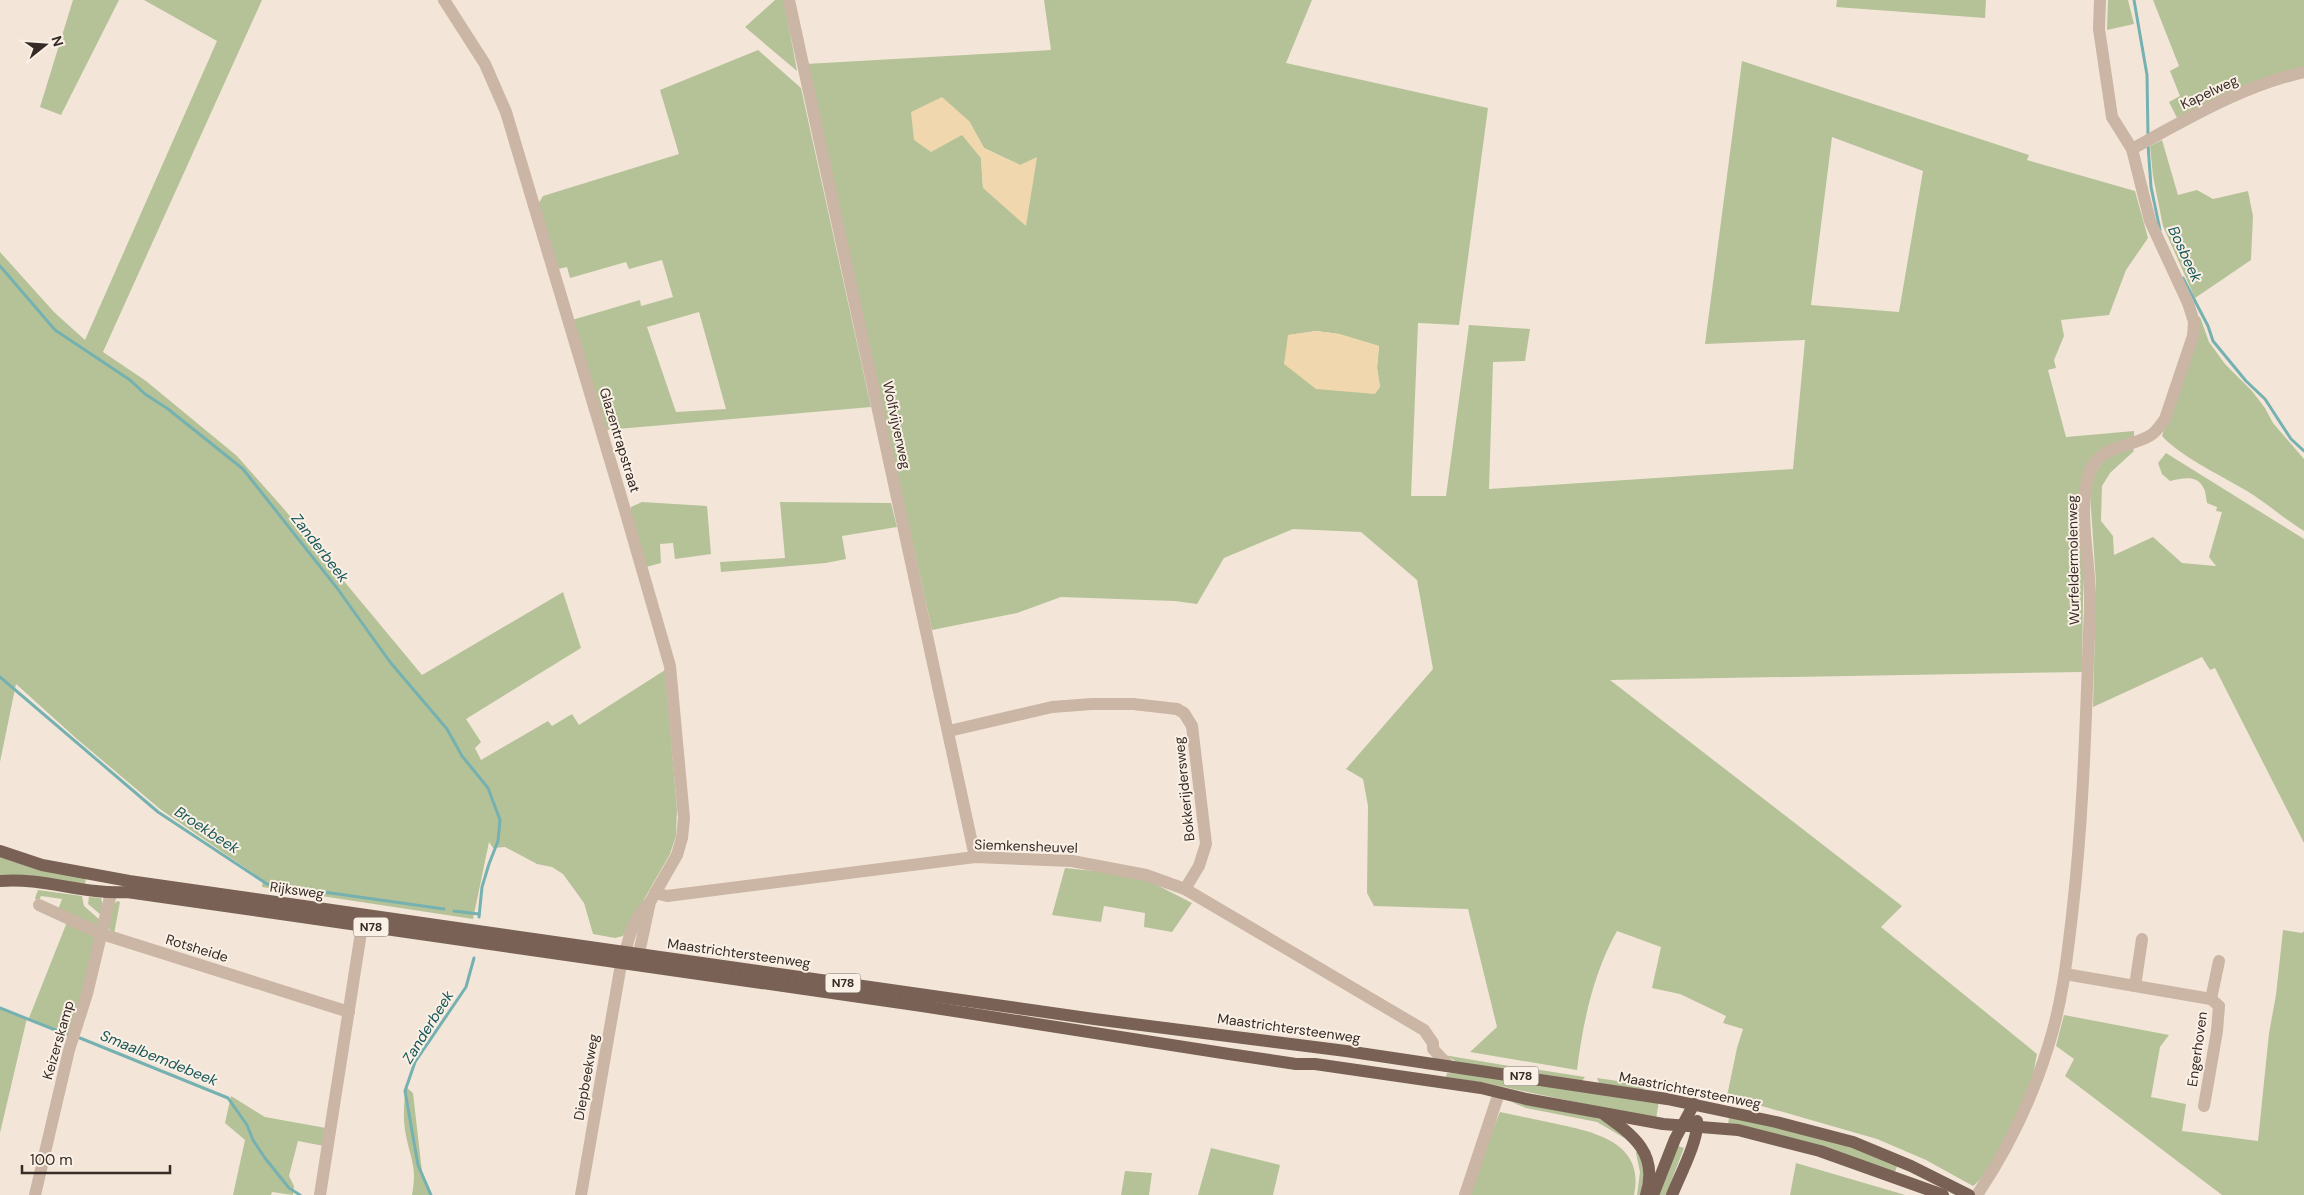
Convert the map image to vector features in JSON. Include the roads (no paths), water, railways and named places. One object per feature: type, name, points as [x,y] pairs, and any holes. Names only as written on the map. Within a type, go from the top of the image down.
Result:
[{"type":"main road","name":"Rijksweg","points":[[0,851],[42,865],[129,881],[589,952]]},
{"type":"main road","name":"Rijksweg","points":[[0,881],[38,882],[111,893],[127,892],[362,926],[589,952]]},
{"type":"main road","name":"Maastrichtersteenweg","points":[[589,952],[626,951],[1094,1019],[1240,1036],[1421,1061],[1694,1104],[1776,1122],[1853,1142],[1911,1166],[1969,1195]]},
{"type":"main road","name":"Maastrichtersteenweg","points":[[589,952],[621,964],[1079,1029],[1228,1054],[1402,1076],[1681,1126],[1738,1130],[1820,1151],[1906,1180],[1943,1195]]},
{"type":"main road","points":[[1228,1054],[1226,1048],[1228,1041],[1240,1036]]},
{"type":"main road","points":[[1653,1195],[1681,1126],[1694,1104]]},
{"type":"main road","points":[[1672,1195],[1698,1128],[1694,1104]]},
{"type":"main road","points":[[1602,1113],[1626,1130],[1641,1146],[1649,1170],[1646,1195]]},
{"type":"street","name":"Glazentrapstraat","points":[[444,0],[485,64],[498,91],[622,500],[670,666],[684,818],[682,838],[677,855],[653,898],[640,912],[634,923],[626,951]]},
{"type":"street","name":"Wolfvijverweg","points":[[789,0],[975,858]]},
{"type":"street","name":"Wurfeldermolenweg","points":[[1977,1195],[1994,1170],[2013,1134],[2046,1054],[2058,1012],[2065,974],[2080,840],[2090,632],[2091,593],[2084,498],[2092,468],[2108,450],[2147,437],[2156,431],[2165,419],[2193,336],[2194,322],[2188,303],[2150,222],[2143,143],[2112,117],[2099,28],[2100,0]]},
{"type":"street","name":"Kapelweg","points":[[2143,143],[2199,112],[2257,86],[2304,72]]},
{"type":"street","name":"Bokkerijdersweg","points":[[948,731],[1060,706],[1133,704],[1177,709],[1184,713],[1192,726],[1206,844],[1199,866],[1185,889]]},
{"type":"street","name":"Siemkensheuvel","points":[[653,898],[975,858],[1072,861],[1146,875],[1185,889],[1424,1030],[1430,1036],[1433,1049],[1449,1066]]},
{"type":"street","name":"Keizerskamp","points":[[35,1195],[69,1050],[87,994],[111,893]]},
{"type":"street","name":"Glazentrapstraat","points":[[639,953],[653,898]]},
{"type":"street","name":"Rotsheide","points":[[39,905],[102,934],[349,1012]]},
{"type":"street","points":[[320,1195],[362,926]]},
{"type":"street","points":[[2135,986],[2142,939]]},
{"type":"street","name":"Engerhoven","points":[[2211,999],[2219,961]]},
{"type":"street","name":"Diepbeekweg","points":[[581,1195],[621,964]]},
{"type":"street","name":"Engerhoven","points":[[2065,974],[2211,999],[2219,1006],[2217,1031],[2204,1106]]},
{"type":"street","points":[[1421,1061],[1433,1049]]},
{"type":"street","points":[[1465,1195],[1499,1093]]},
{"type":"street","points":[[1906,1180],[1911,1166]]},
{"type":"street","points":[[323,1181],[326,1195]]},
{"type":"waterway","name":"Bosbeek","points":[[2134,0],[2147,75],[2148,136]]},
{"type":"waterway","name":"Bosbeek","points":[[2148,145],[2151,187],[2160,230]]},
{"type":"waterway","name":"Zanderbeek","points":[[0,266],[55,330],[130,380],[145,394],[168,409],[243,469],[337,588],[390,662],[447,729],[462,756],[488,788],[500,820],[498,841],[482,887],[479,917]]},
{"type":"waterway","name":"Bosbeek","points":[[2183,278],[2208,326],[2213,341],[2246,381],[2265,399],[2291,439],[2304,451]]},
{"type":"waterway","name":"Broekbeek","points":[[0,677],[158,812],[267,884],[444,909]]},
{"type":"waterway","name":"Broekbeek","points":[[454,911],[479,914]]},
{"type":"waterway","name":"Zanderbeek","points":[[431,1195],[418,1165],[405,1091],[415,1062],[466,987],[474,958]]},
{"type":"waterway","name":"Smaalbemdebeek","points":[[0,1008],[68,1035]]},
{"type":"waterway","name":"Smaalbemdebeek","points":[[80,1038],[228,1098],[247,1125],[253,1140],[265,1158],[289,1188],[300,1195]]}]
